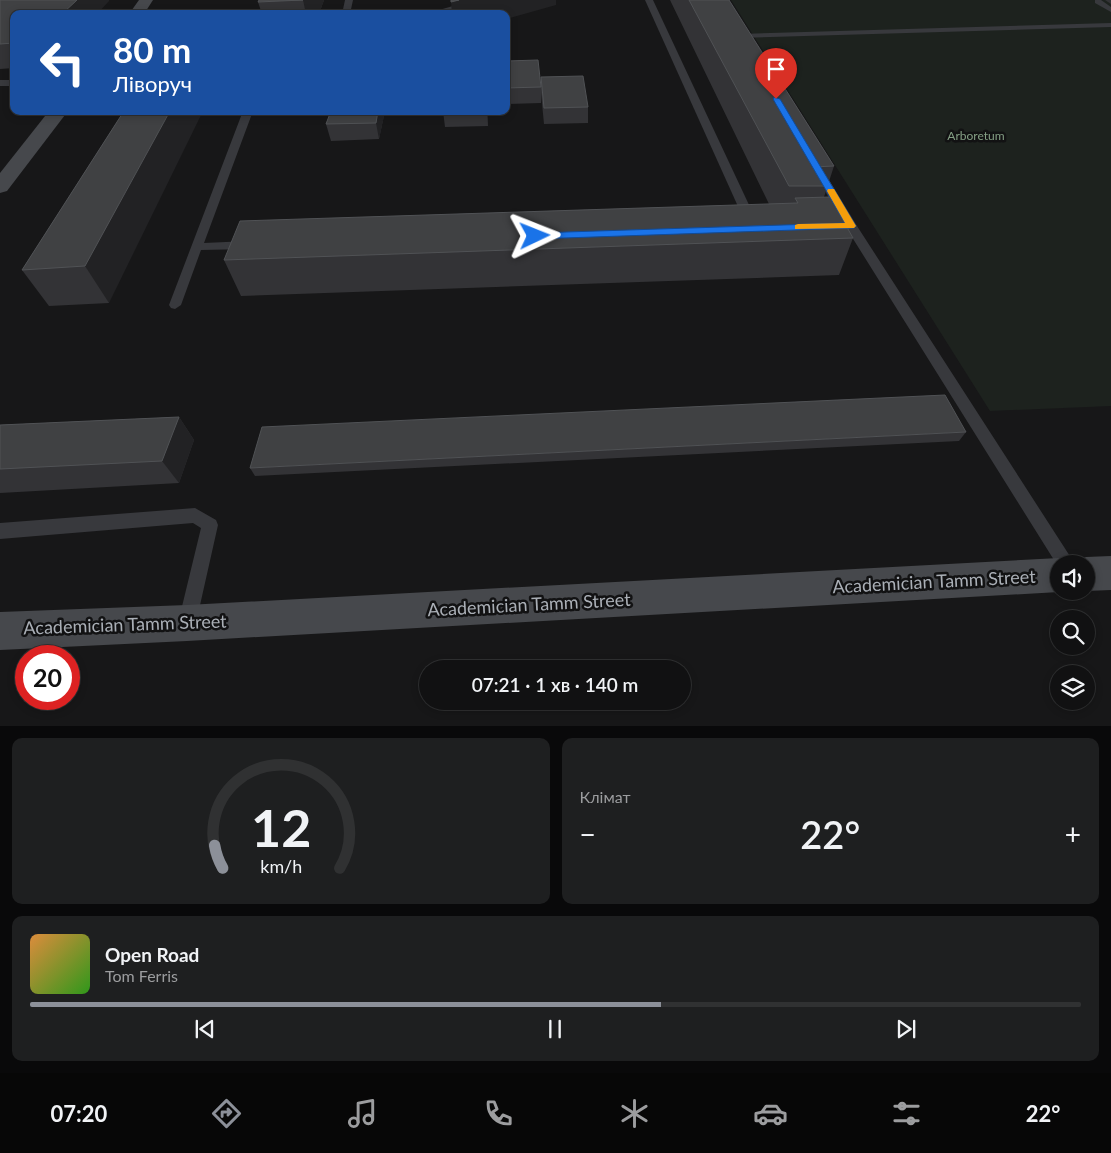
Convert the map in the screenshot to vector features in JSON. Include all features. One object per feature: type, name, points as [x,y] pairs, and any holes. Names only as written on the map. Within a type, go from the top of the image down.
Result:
[{"type":"main road","points":[[0,187],[56,115]]},
{"type":"main road","points":[[1095,574],[1111,573]]},
{"type":"main road","name":"Academician Tamm Street","points":[[0,631],[187,624],[1050,576]]},
{"type":"lane","points":[[444,10],[482,0]]},
{"type":"lane","points":[[649,0],[753,229]]},
{"type":"lane","points":[[1098,1],[1111,10]]},
{"type":"lane","points":[[749,52],[737,32],[1111,25]]},
{"type":"lane","points":[[175,305],[246,115]]},
{"type":"lane","points":[[812,160],[846,226],[1060,555]]},
{"type":"lane","points":[[197,247],[256,245]]},
{"type":"lane","points":[[0,531],[195,515],[210,525],[187,624]]},
{"type":"green space","name":"Arboretum","points":[[731,0],[1111,0],[1111,406],[990,411]]},
{"type":"building","points":[[0,0],[77,0],[66,10],[10,10],[10,43],[0,44]]},
{"type":"building","points":[[259,0],[303,0],[258,2]]},
{"type":"building","points":[[689,0],[729,0],[834,166],[813,167],[824,186],[789,186]]},
{"type":"building","points":[[538,60],[541,87],[510,88],[510,61]]},
{"type":"building","points":[[583,76],[588,107],[544,108],[541,77]]},
{"type":"building","points":[[121,115],[168,115],[85,266],[22,270]]},
{"type":"building","points":[[329,115],[377,115],[376,123],[326,124]]},
{"type":"building","points":[[830,197],[853,238],[224,260],[240,221],[798,203],[795,198]]},
{"type":"building","points":[[945,395],[966,432],[250,468],[262,427]]},
{"type":"building","points":[[179,417],[162,461],[0,469],[0,425]]},
{"type":"slow traffic","points":[[798,227],[851,226],[831,191]]},
{"type":"route","points":[[535,236],[851,226],[776,99]]}]
